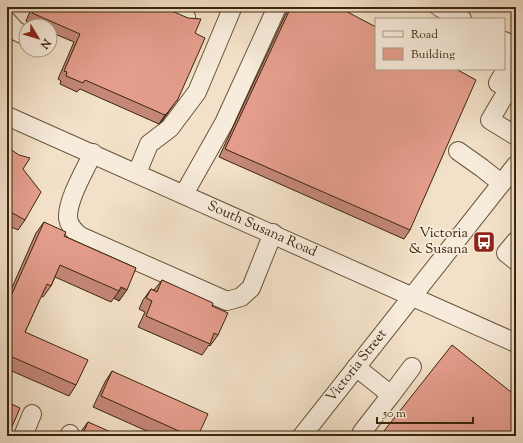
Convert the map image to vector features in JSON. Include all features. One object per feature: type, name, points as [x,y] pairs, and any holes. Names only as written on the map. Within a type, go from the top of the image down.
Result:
[{"type":"street","points":[[163,7],[186,17]]},
{"type":"street","points":[[184,194],[204,162],[224,123],[277,7]]},
{"type":"street","points":[[439,7],[460,18]]},
{"type":"street","points":[[137,173],[149,144],[170,128],[197,92],[231,11]]},
{"type":"street","points":[[7,21],[18,33]]},
{"type":"street","points":[[505,42],[516,48]]},
{"type":"street","points":[[516,54],[498,83],[512,90],[490,120],[516,136]]},
{"type":"street","name":"South Susana Road","points":[[7,116],[273,233],[516,343]]},
{"type":"street","points":[[458,151],[482,168],[510,175]]},
{"type":"street","points":[[93,154],[71,200],[68,219],[74,230],[80,236],[180,281],[227,301],[241,297],[250,288],[273,233]]},
{"type":"street","name":"Victoria Street","points":[[304,435],[411,295],[510,175]]},
{"type":"street","points":[[516,241],[506,253],[516,261]]},
{"type":"street","points":[[362,432],[412,367]]},
{"type":"street","points":[[356,368],[390,395]]},
{"type":"street","points":[[23,436],[32,414]]},
{"type":"building","points":[[35,7],[164,7],[188,18],[201,19],[195,33],[205,38],[178,99],[165,115],[85,80],[83,83],[66,76],[67,72],[64,71],[80,34],[58,24],[58,18],[43,18],[32,13]]},
{"type":"building","points":[[291,7],[338,7],[375,26],[375,70],[458,70],[476,80],[410,230],[225,149]]},
{"type":"building","points":[[7,147],[19,155],[30,158],[23,169],[41,192],[25,220],[7,210]]},
{"type":"building","points":[[44,222],[66,232],[64,236],[136,268],[127,290],[121,287],[119,291],[60,265],[51,286],[47,284],[25,332],[88,360],[76,385],[10,356],[7,360],[7,305]]},
{"type":"building","points":[[162,280],[213,303],[212,306],[228,313],[218,335],[214,333],[210,344],[146,316],[152,301],[146,298],[151,289],[157,292]]},
{"type":"building","points":[[452,345],[516,396],[516,434],[514,436],[380,436]]},
{"type":"building","points":[[112,371],[208,414],[198,436],[190,436],[101,396]]},
{"type":"building","points":[[7,402],[20,408],[8,436],[7,436]]},
{"type":"building","points":[[88,422],[113,433],[112,436],[82,436]]},
{"type":"place","name":"Victoria & Susana","points":[[484,242]]}]
